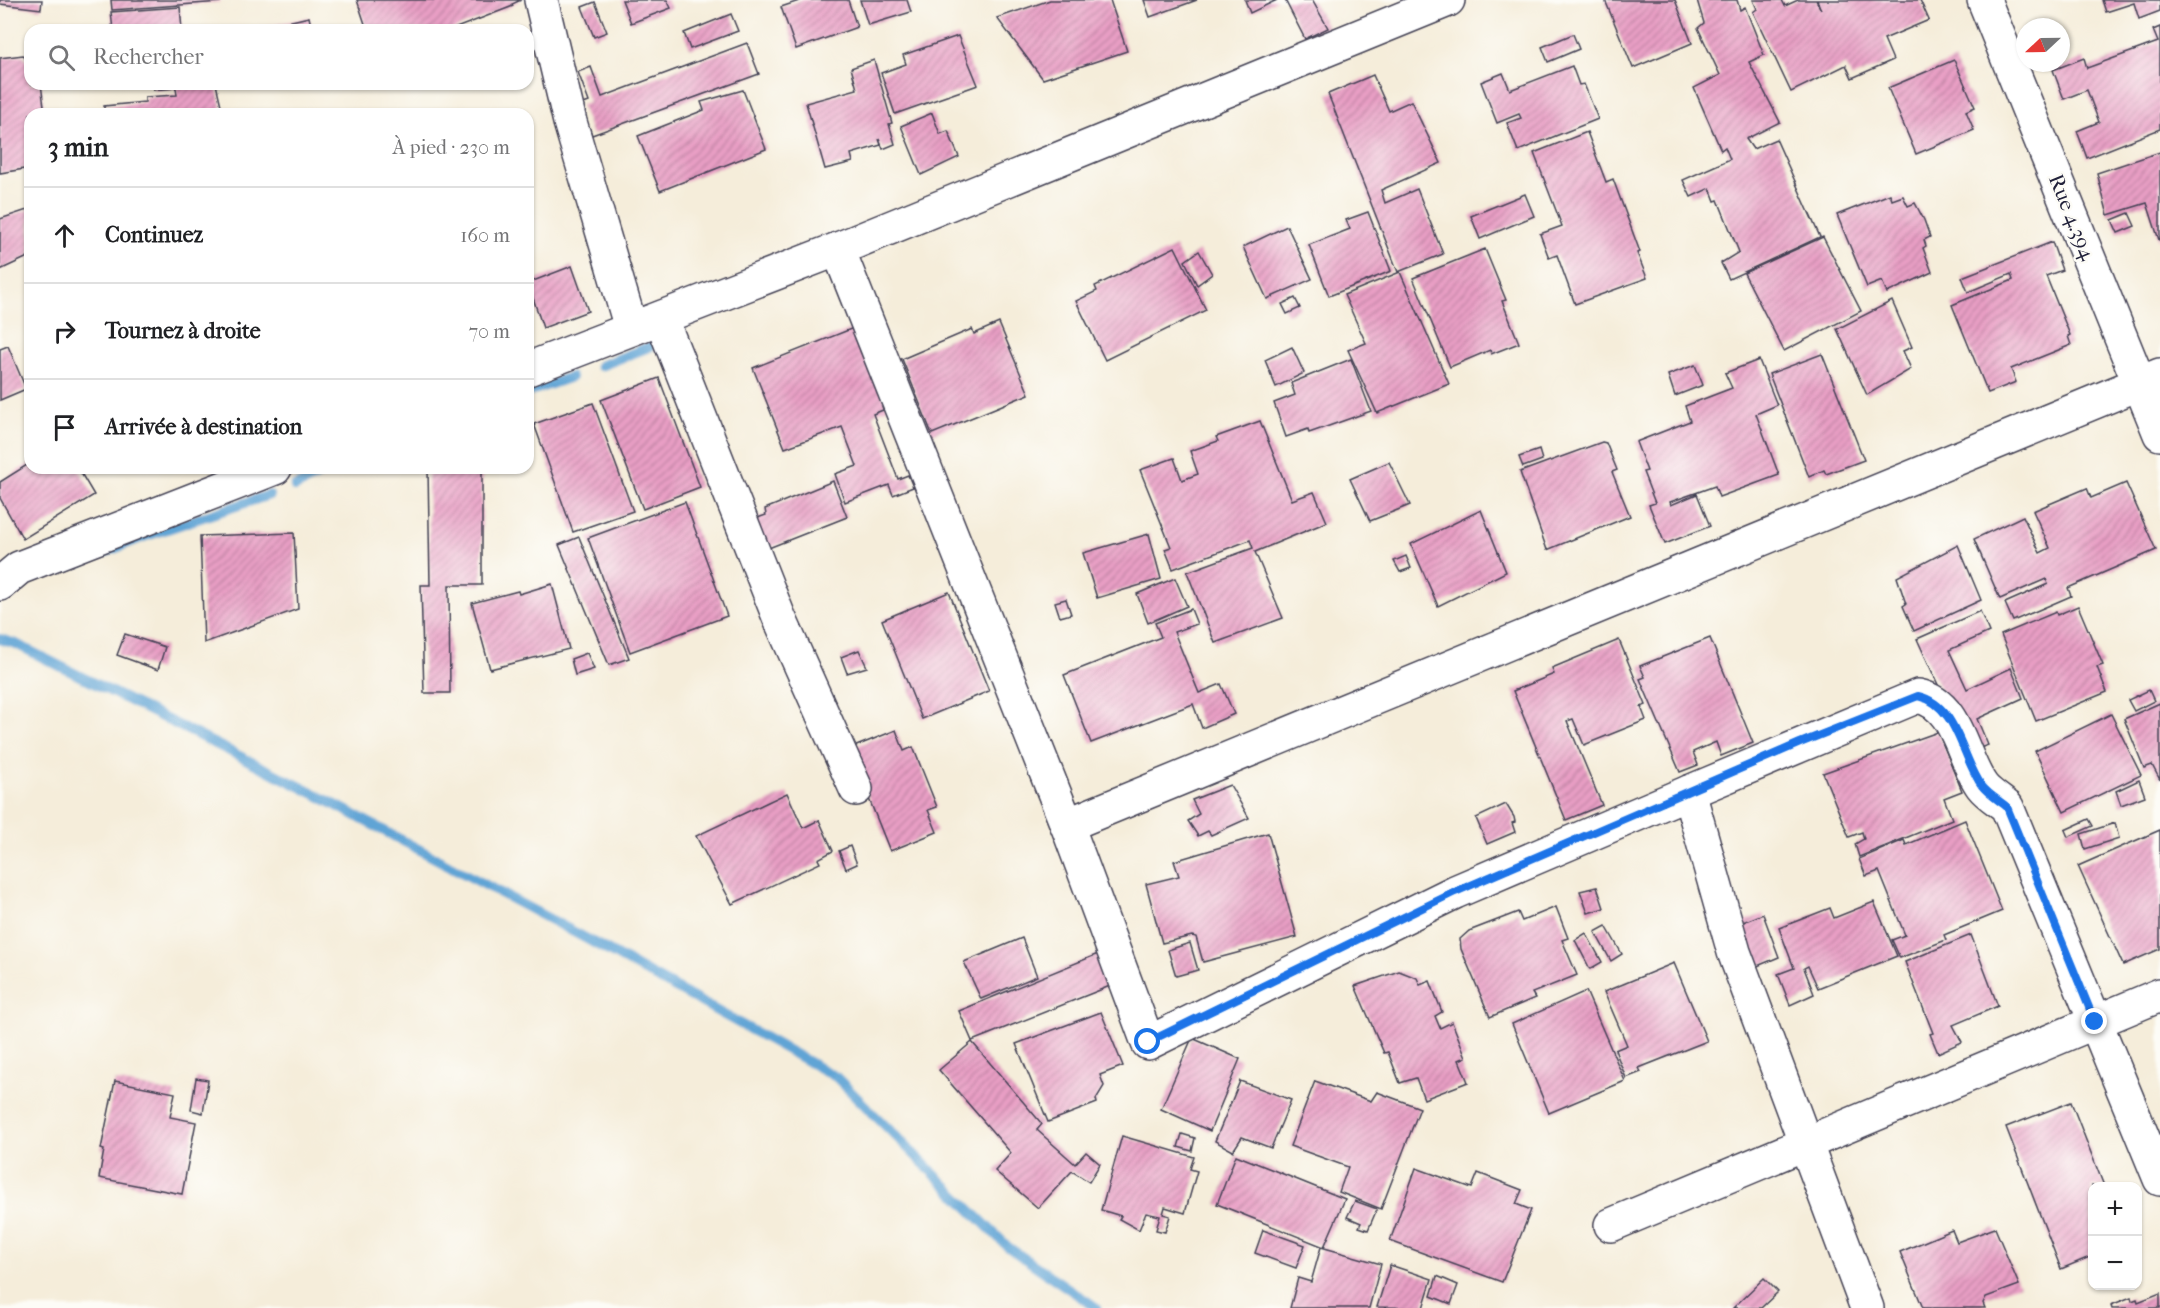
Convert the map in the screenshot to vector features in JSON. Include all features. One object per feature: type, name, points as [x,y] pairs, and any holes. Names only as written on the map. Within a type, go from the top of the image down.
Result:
[{"type":"street","points":[[541,0],[570,122],[646,323],[856,789]]},
{"type":"street","points":[[534,367],[838,249],[1448,0]]},
{"type":"street","name":"Rue 4.394","points":[[1984,0],[2150,379],[2160,434]]},
{"type":"street","points":[[838,249],[1067,825],[1148,1042],[1455,892],[1918,696],[1934,699],[1945,711],[1983,787],[2007,807],[2160,1179]]},
{"type":"street","points":[[1067,825],[2150,379]]},
{"type":"street","points":[[0,584],[19,568],[260,474]]},
{"type":"street","points":[[1689,792],[1734,952],[1867,1308]]},
{"type":"street","points":[[1611,1225],[2160,995]]},
{"type":"building","points":[[0,0],[42,0],[41,9],[0,4]]},
{"type":"building","points":[[111,0],[220,0],[220,2],[112,10]]},
{"type":"building","points":[[357,0],[521,0],[512,4],[513,6],[466,24],[365,24]]},
{"type":"building","points":[[622,0],[667,0],[671,8],[631,23]]},
{"type":"building","points":[[802,0],[848,0],[857,27],[796,49],[781,7]]},
{"type":"building","points":[[860,0],[907,0],[911,12],[868,25]]},
{"type":"building","points":[[1050,0],[1110,0],[1127,51],[1043,79],[997,18]]},
{"type":"building","points":[[1144,0],[1197,0],[1150,17]]},
{"type":"building","points":[[1245,0],[1277,0],[1250,13]]},
{"type":"building","points":[[1285,0],[1312,0],[1328,28],[1305,39]]},
{"type":"building","points":[[1605,0],[1675,0],[1692,43],[1633,68]]},
{"type":"building","points":[[1697,0],[1737,0],[1740,10],[1745,7],[1764,55],[1749,62],[1780,122],[1746,139],[1753,149],[1776,139],[1820,237],[1729,279],[1721,263],[1739,252],[1718,200],[1715,201],[1710,188],[1691,197],[1683,180],[1730,159],[1725,147],[1721,150],[1694,88],[1720,75],[1698,28],[1704,23]]},
{"type":"building","points":[[1753,0],[1782,0],[1785,6],[1798,0],[1816,0],[1821,10],[1817,0],[1920,0],[1929,20],[1884,39],[1893,60],[1852,78],[1846,65],[1791,92],[1753,12],[1757,9]]},
{"type":"building","points":[[2102,0],[2160,0],[2160,11],[2139,19],[2134,3],[2106,12]]},
{"type":"building","points":[[595,2],[607,32],[594,37],[582,7]]},
{"type":"building","points":[[180,7],[181,24],[112,24],[111,12]]},
{"type":"building","points":[[731,14],[738,31],[690,49],[684,33]]},
{"type":"building","points":[[309,17],[311,24],[279,24]]},
{"type":"building","points":[[2160,27],[2160,129],[2087,158],[2077,131],[2099,122],[2087,90],[2064,99],[2054,72],[2070,72],[2070,63],[2084,58],[2087,68],[2158,42],[2153,30]]},
{"type":"building","points":[[1573,34],[1579,49],[1548,62],[1542,47]]},
{"type":"building","points":[[958,36],[978,85],[895,114],[881,73],[906,64],[903,55]]},
{"type":"building","points":[[747,43],[759,74],[592,135],[581,105],[589,102],[578,72],[591,67],[602,97]]},
{"type":"building","points":[[23,55],[24,90],[42,90],[44,108],[24,108],[24,169],[0,173],[0,58]]},
{"type":"building","points":[[874,60],[892,123],[889,124],[895,144],[883,149],[879,139],[881,145],[851,154],[853,162],[825,169],[806,103],[857,89],[851,68]]},
{"type":"building","points":[[1954,60],[1975,107],[1966,111],[1974,130],[1916,154],[1888,88]]},
{"type":"building","points":[[1572,66],[1579,85],[1584,84],[1598,119],[1518,151],[1507,123],[1521,118],[1519,114],[1497,123],[1481,82],[1503,73],[1510,90]]},
{"type":"building","points":[[1373,75],[1389,111],[1411,101],[1441,163],[1381,190],[1385,203],[1417,189],[1443,254],[1398,272],[1328,94]]},
{"type":"building","points":[[176,90],[217,90],[222,108],[104,108],[104,106],[145,102],[145,97],[177,95]]},
{"type":"building","points":[[743,90],[766,149],[660,191],[638,136],[704,110],[701,102]]},
{"type":"building","points":[[932,113],[940,134],[948,131],[959,157],[921,175],[901,126]]},
{"type":"building","points":[[1587,132],[1606,182],[1613,179],[1640,252],[1637,253],[1647,278],[1575,304],[1557,255],[1549,258],[1540,234],[1562,226],[1534,153]]},
{"type":"building","points":[[2160,152],[2159,240],[2147,203],[2108,215],[2097,173]]},
{"type":"building","points":[[1525,194],[1534,216],[1480,239],[1471,216]]},
{"type":"building","points":[[1890,194],[1892,200],[1903,196],[1908,206],[1915,203],[1930,237],[1924,240],[1926,246],[1923,248],[1932,272],[1887,293],[1882,281],[1867,287],[1837,215]]},
{"type":"building","points":[[24,211],[24,259],[0,270],[0,219]]},
{"type":"building","points":[[1368,212],[1391,271],[1329,296],[1309,245],[1350,229],[1346,220]]},
{"type":"building","points":[[2129,213],[2135,226],[2118,233],[2112,220]]},
{"type":"building","points":[[1287,226],[1312,279],[1267,299],[1243,247]]},
{"type":"building","points":[[1823,237],[1861,311],[1784,351],[1744,273]]},
{"type":"building","points":[[2052,242],[2062,270],[2046,276],[2070,335],[2068,336],[2071,345],[2011,369],[2016,382],[1988,393],[1952,305],[2013,280],[2011,274],[1968,292],[1962,277]]},
{"type":"building","points":[[1175,247],[1206,310],[1105,360],[1076,301],[1097,291],[1095,286]]},
{"type":"building","points":[[1485,249],[1506,300],[1502,301],[1519,343],[1491,354],[1490,350],[1450,367],[1413,278]]},
{"type":"building","points":[[1199,251],[1212,274],[1197,285],[1185,261]]},
{"type":"building","points":[[572,266],[588,311],[543,328],[534,301],[534,281]]},
{"type":"building","points":[[1400,272],[1449,384],[1377,413],[1348,350],[1366,343],[1344,295]]},
{"type":"building","points":[[1295,298],[1300,308],[1287,314],[1282,304]]},
{"type":"building","points":[[1892,301],[1912,347],[1903,351],[1911,369],[1867,395],[1837,329]]},
{"type":"building","points":[[999,323],[1029,394],[932,434],[902,359],[972,329],[974,334]]},
{"type":"building","points":[[856,327],[888,408],[873,414],[898,479],[908,475],[913,487],[893,495],[889,485],[845,502],[835,474],[857,466],[842,427],[785,448],[753,368]]},
{"type":"building","points":[[8,346],[24,384],[24,390],[0,400],[0,349]]},
{"type":"building","points":[[1292,347],[1304,373],[1276,387],[1265,360]]},
{"type":"building","points":[[1822,354],[1864,460],[1826,474],[1824,470],[1809,477],[1769,374]]},
{"type":"building","points":[[1351,359],[1371,411],[1309,433],[1308,429],[1286,437],[1274,403],[1295,395],[1291,383]]},
{"type":"building","points":[[1759,360],[1777,405],[1756,414],[1779,475],[1719,497],[1715,486],[1670,502],[1671,505],[1697,494],[1710,526],[1665,544],[1649,505],[1655,503],[1643,472],[1647,471],[1636,442],[1690,421],[1685,406],[1732,388],[1725,373]]},
{"type":"building","points":[[1695,365],[1703,385],[1675,396],[1668,375]]},
{"type":"building","points":[[659,378],[700,487],[643,509],[601,400]]},
{"type":"building","points":[[593,403],[633,511],[573,532],[534,424]]},
{"type":"building","points":[[1260,421],[1292,500],[1314,492],[1327,522],[1255,552],[1283,618],[1215,643],[1187,572],[1253,548],[1250,540],[1173,569],[1165,549],[1171,547],[1140,470],[1174,458],[1182,480],[1198,474],[1190,451],[1218,441],[1216,437]]},
{"type":"building","points":[[1602,442],[1606,443],[1617,470],[1612,472],[1630,516],[1547,550],[1520,472]]},
{"type":"building","points":[[1539,450],[1542,460],[1523,467],[1519,457]]},
{"type":"building","points":[[1389,462],[1410,505],[1370,521],[1350,479]]},
{"type":"building","points":[[24,467],[24,474],[82,474],[94,495],[23,539],[0,498],[0,482]]},
{"type":"building","points":[[428,474],[482,474],[482,585],[449,585],[450,693],[424,693],[421,585],[430,585]]},
{"type":"building","points":[[833,481],[847,517],[761,551],[749,521],[766,515],[765,509]]},
{"type":"building","points":[[2126,483],[2156,550],[2068,588],[2071,596],[2013,621],[2005,603],[2048,584],[2046,579],[2000,599],[1974,539],[2023,516],[2040,553],[2050,548],[2033,511],[2087,488],[2091,498]]},
{"type":"building","points":[[685,502],[727,616],[630,652],[588,538]]},
{"type":"building","points":[[1481,510],[1506,572],[1438,606],[1411,544]]},
{"type":"building","points":[[294,533],[298,609],[204,643],[200,536]]},
{"type":"building","points":[[1149,534],[1161,579],[1097,598],[1083,553]]},
{"type":"building","points":[[579,537],[629,658],[609,665],[559,545]]},
{"type":"building","points":[[1958,545],[1981,600],[1914,631],[1903,606],[1906,604],[1897,577]]},
{"type":"building","points":[[1406,556],[1411,568],[1400,572],[1394,561]]},
{"type":"building","points":[[1175,578],[1187,606],[1148,623],[1137,594]]},
{"type":"building","points":[[552,584],[569,649],[490,669],[472,603],[518,591],[519,594]]},
{"type":"building","points":[[949,592],[989,691],[922,719],[882,620]]},
{"type":"building","points":[[1066,599],[1071,614],[1060,617],[1055,602]]},
{"type":"building","points":[[2078,606],[2103,665],[2097,667],[2107,692],[2036,721],[2001,635],[2056,612],[2057,615]]},
{"type":"building","points":[[1191,609],[1197,624],[1174,632],[1199,693],[1221,684],[1234,714],[1202,728],[1193,704],[1091,743],[1064,675],[1161,637],[1155,623]]},
{"type":"building","points":[[1980,611],[1989,632],[1949,650],[1967,689],[2011,668],[2023,698],[1977,719],[1988,745],[1969,752],[1917,639]]},
{"type":"building","points":[[125,634],[165,647],[158,670],[117,655]]},
{"type":"building","points":[[1710,638],[1753,743],[1721,756],[1716,742],[1693,752],[1698,765],[1680,772],[1640,679],[1645,677],[1640,666]]},
{"type":"building","points":[[1619,640],[1646,705],[1641,707],[1646,720],[1584,745],[1573,719],[1567,721],[1602,805],[1566,820],[1513,691],[1554,674],[1552,668]]},
{"type":"building","points":[[859,650],[867,667],[847,673],[841,657]]},
{"type":"building","points":[[587,653],[594,669],[575,675],[571,659]]},
{"type":"building","points":[[2149,690],[2154,701],[2134,711],[2128,700]]},
{"type":"building","points":[[2160,703],[2160,780],[2152,765],[2144,768],[2124,719]]},
{"type":"building","points":[[2111,714],[2141,775],[2064,812],[2035,751]]},
{"type":"building","points":[[896,730],[904,751],[913,747],[937,807],[928,810],[937,832],[890,851],[849,749]]},
{"type":"building","points":[[1938,732],[1962,791],[1944,798],[1952,819],[1859,857],[1855,844],[1864,839],[1862,832],[1849,837],[1823,773]]},
{"type":"building","points":[[2139,780],[2145,796],[2121,805],[2116,791]]},
{"type":"building","points":[[1230,785],[1249,818],[1211,835],[1208,831],[1198,836],[1188,821],[1199,814],[1192,800]]},
{"type":"building","points":[[787,793],[803,828],[819,820],[833,851],[818,859],[820,863],[732,904],[696,836]]},
{"type":"building","points":[[1506,804],[1514,817],[1515,822],[1512,823],[1515,832],[1487,844],[1476,818]]},
{"type":"building","points":[[2089,819],[2093,826],[2068,837],[2065,830]]},
{"type":"building","points":[[1965,820],[2002,911],[1944,935],[1946,940],[1900,958],[1892,940],[1905,935],[1879,871],[1866,876],[1859,859],[1904,840],[1906,845]]},
{"type":"building","points":[[2115,823],[2119,838],[2085,849],[2081,834]]},
{"type":"building","points":[[2160,830],[2160,949],[2123,965],[2078,866]]},
{"type":"building","points":[[1268,833],[1297,937],[1203,962],[1196,937],[1162,943],[1146,884],[1179,876],[1174,861]]},
{"type":"building","points":[[850,846],[857,864],[846,869],[839,851]]},
{"type":"building","points":[[1597,887],[1604,908],[1588,913],[1580,891]]},
{"type":"building","points":[[1874,902],[1897,956],[1818,988],[1808,966],[1804,968],[1814,994],[1790,1005],[1778,974],[1794,968],[1779,928],[1830,908],[1834,918]]},
{"type":"building","points":[[1556,907],[1568,938],[1562,940],[1577,975],[1532,993],[1535,998],[1490,1017],[1461,949],[1460,939],[1469,931],[1518,912],[1522,921]]},
{"type":"building","points":[[1763,914],[1779,957],[1755,967],[1738,924]]},
{"type":"building","points":[[1606,926],[1622,954],[1611,961],[1595,932]]},
{"type":"building","points":[[1586,933],[1602,962],[1590,969],[1575,940]]},
{"type":"building","points":[[1971,935],[1998,1006],[1953,1025],[1962,1042],[1938,1053],[1930,1034],[1933,1033],[1905,962]]},
{"type":"building","points":[[1022,938],[1037,976],[981,999],[964,962]]},
{"type":"building","points":[[1190,943],[1198,970],[1176,976],[1168,950]]},
{"type":"building","points":[[1098,954],[1110,986],[972,1041],[959,1011]]},
{"type":"building","points":[[1674,963],[1707,1041],[1639,1068],[1641,1072],[1626,1078],[1615,1050],[1627,1045],[1604,992]]},
{"type":"building","points":[[1399,971],[1417,978],[1420,985],[1430,981],[1442,1012],[1435,1016],[1440,1028],[1452,1022],[1466,1057],[1459,1060],[1468,1082],[1424,1099],[1416,1078],[1400,1083],[1388,1052],[1384,1053],[1355,986]]},
{"type":"building","points":[[1586,991],[1625,1081],[1549,1113],[1512,1024]]},
{"type":"building","points":[[1101,1012],[1123,1066],[1100,1075],[1104,1086],[1096,1099],[1097,1103],[1048,1122],[1016,1044]]},
{"type":"building","points":[[1192,1038],[1240,1059],[1210,1131],[1161,1109]]},
{"type":"building","points":[[972,1042],[1042,1124],[1037,1130],[1075,1164],[1086,1152],[1100,1164],[1089,1182],[1072,1171],[1038,1208],[995,1171],[1011,1153],[939,1070]]},
{"type":"building","points":[[196,1078],[208,1080],[203,1113],[191,1110]]},
{"type":"building","points":[[115,1081],[175,1093],[170,1117],[196,1122],[182,1194],[99,1178],[104,1150],[101,1149]]},
{"type":"building","points":[[1240,1081],[1291,1100],[1271,1148],[1242,1137],[1233,1151],[1215,1141]]},
{"type":"building","points":[[1315,1081],[1371,1101],[1377,1092],[1420,1108],[1381,1209],[1339,1192],[1348,1167],[1290,1146]]},
{"type":"building","points":[[2071,1102],[2102,1182],[2088,1182],[2088,1258],[2061,1269],[2006,1127]]},
{"type":"building","points":[[1182,1134],[1195,1138],[1192,1151],[1178,1147]]},
{"type":"building","points":[[1122,1136],[1194,1157],[1190,1169],[1197,1171],[1185,1213],[1165,1207],[1163,1214],[1170,1216],[1165,1232],[1156,1230],[1160,1216],[1146,1213],[1139,1230],[1119,1219],[1121,1216],[1101,1210]]},
{"type":"building","points":[[1236,1155],[1345,1199],[1324,1247],[1217,1204]]},
{"type":"building","points":[[1416,1168],[1472,1188],[1478,1173],[1522,1190],[1516,1204],[1531,1210],[1502,1282],[1390,1241]]},
{"type":"building","points":[[1355,1201],[1377,1209],[1368,1230],[1359,1227],[1361,1223],[1347,1217]]},
{"type":"building","points":[[1995,1228],[2019,1285],[1986,1297],[1983,1303],[1985,1308],[1923,1308],[1900,1252],[1952,1230],[1957,1242]]},
{"type":"building","points":[[1263,1230],[1305,1245],[1296,1268],[1255,1253]]},
{"type":"building","points":[[1321,1247],[1381,1264],[1369,1308],[1290,1308],[1298,1278],[1311,1282]]},
{"type":"building","points":[[1390,1265],[1432,1279],[1423,1308],[1377,1307]]},
{"type":"building","points":[[1437,1276],[1458,1285],[1451,1304],[1431,1296]]},
{"type":"building","points":[[1764,1278],[1778,1292],[1761,1308],[1733,1308]]},
{"type":"building","points":[[2160,1293],[2160,1308],[2112,1308],[2111,1305],[2131,1297],[2132,1301],[2137,1299],[2138,1302]]},
{"type":"waterway","points":[[600,366],[651,346]]},
{"type":"waterway","points":[[534,390],[571,377]]},
{"type":"waterway","points":[[295,487],[320,474]]},
{"type":"waterway","points":[[78,563],[143,537],[269,495]]},
{"type":"waterway","points":[[0,639],[16,644],[315,794],[587,939],[836,1077],[1008,1247],[1097,1308]]},
{"type":"route","points":[[1148,1042],[1455,892],[1800,743],[1918,696],[1934,699],[1945,711],[1983,787],[2007,807],[2095,1022]]}]
